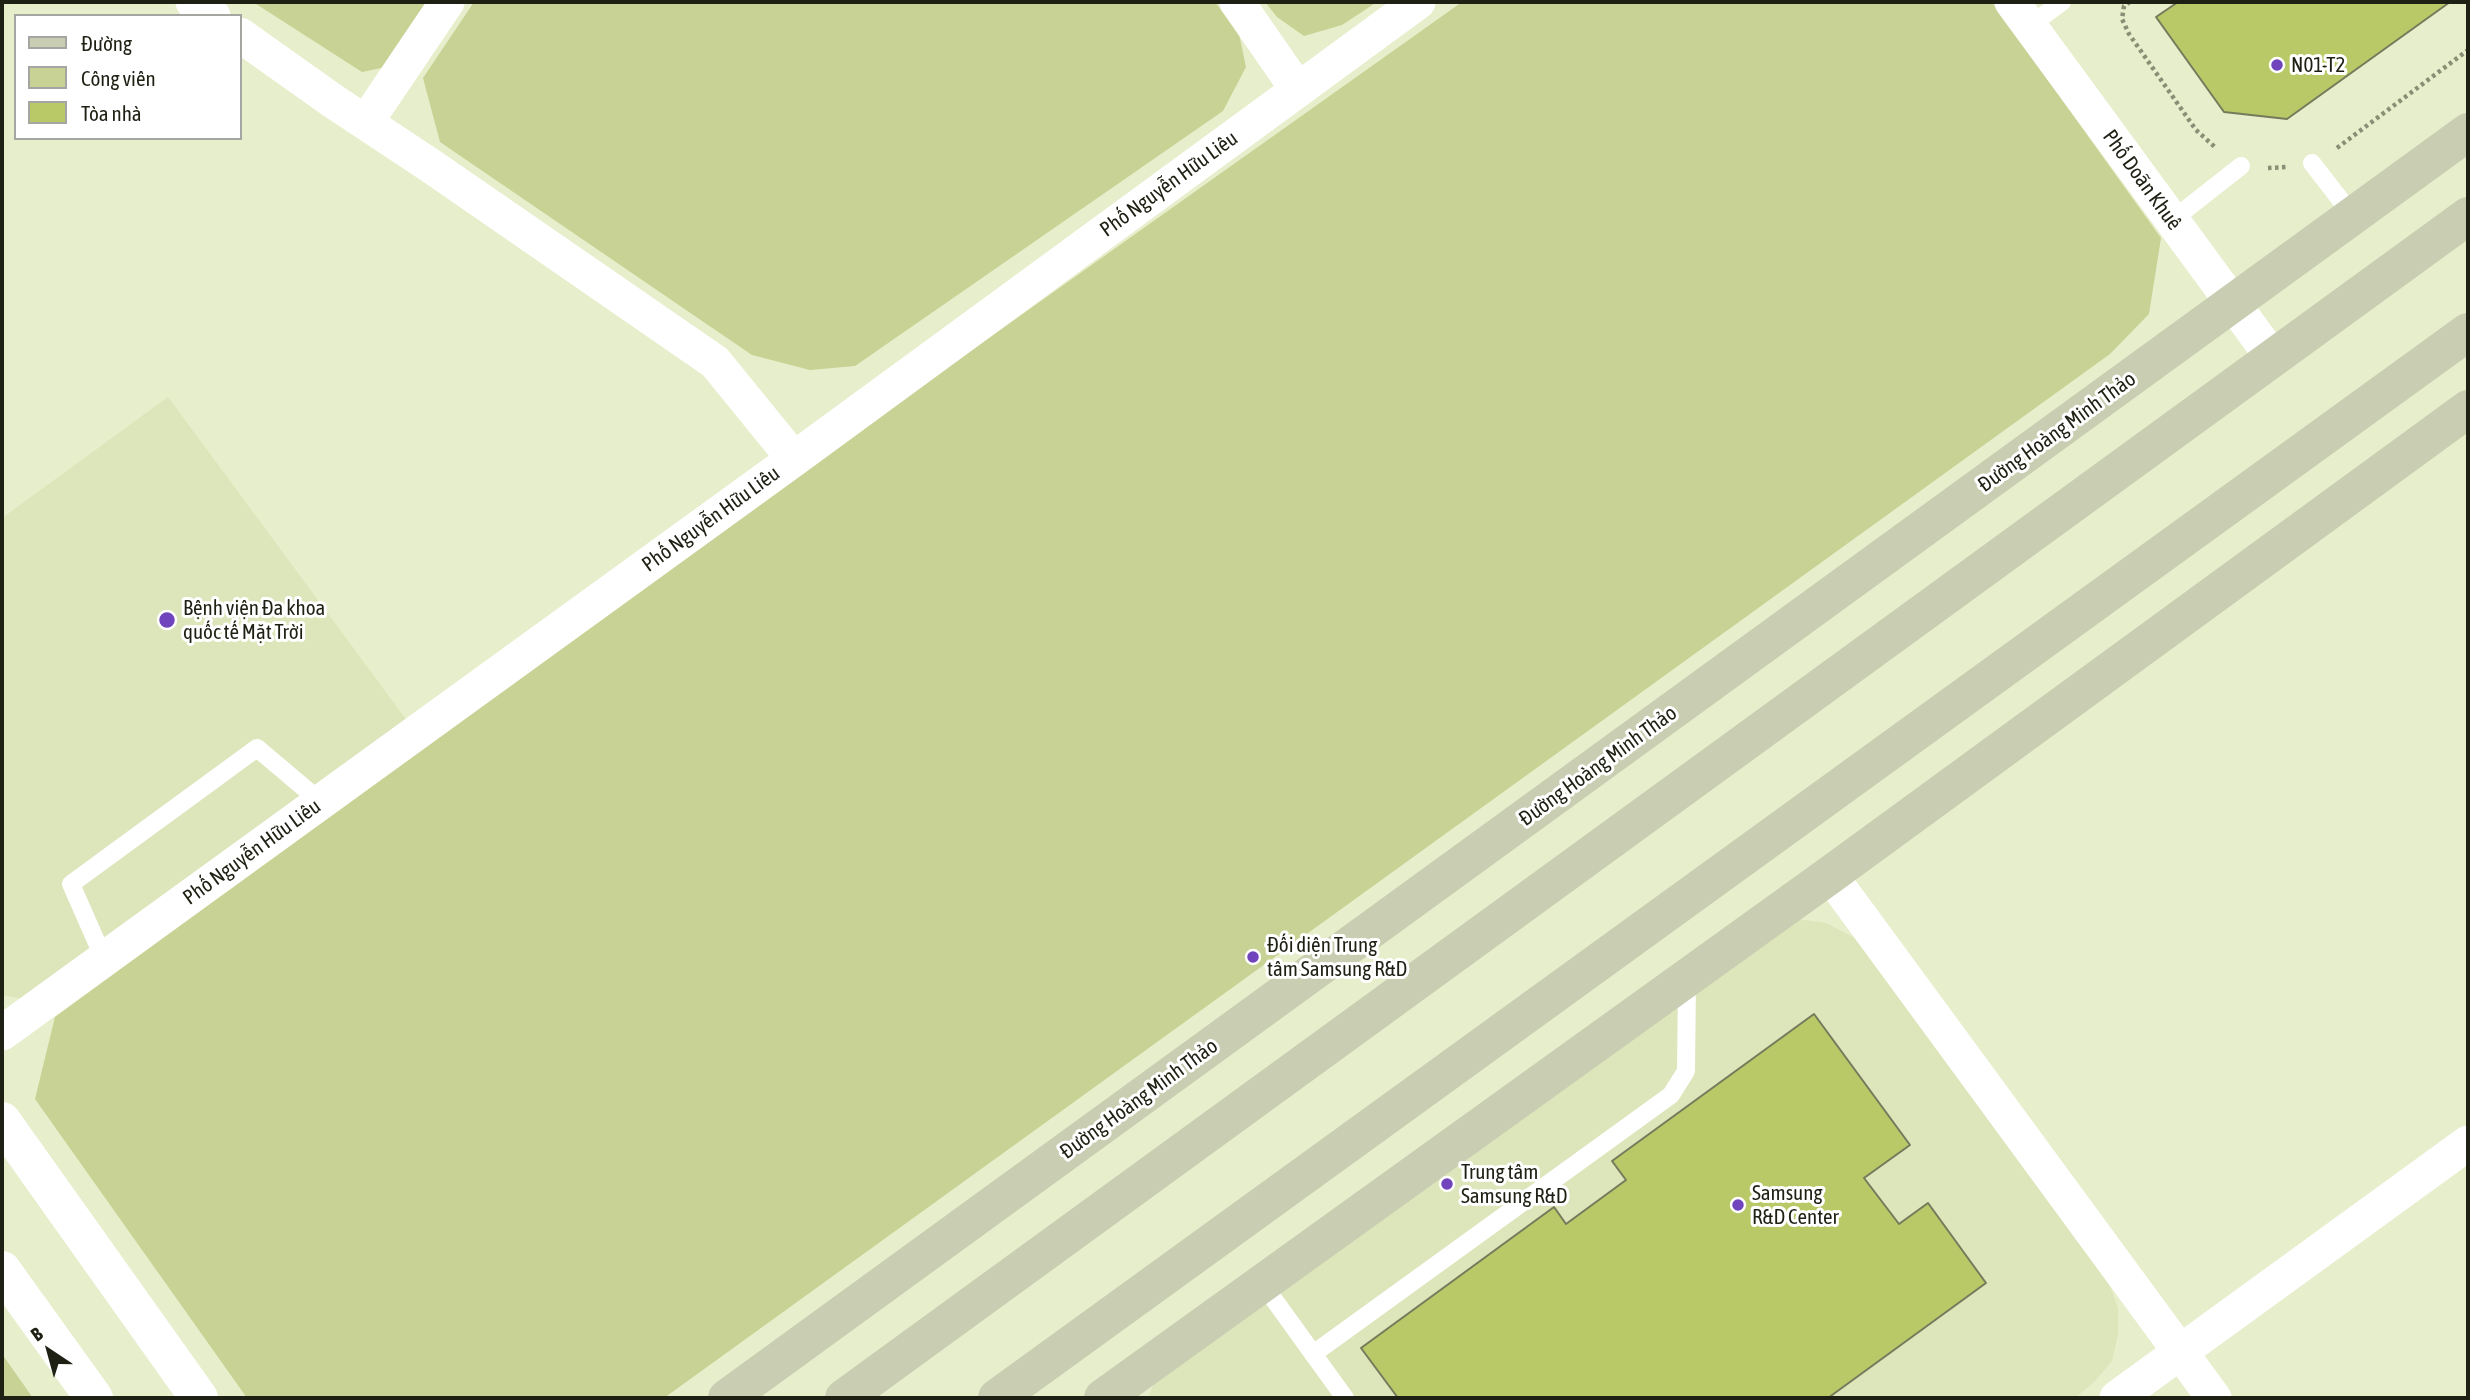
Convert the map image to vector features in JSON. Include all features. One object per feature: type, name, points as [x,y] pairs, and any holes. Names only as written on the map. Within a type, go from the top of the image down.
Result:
[{"type":"main road","name":"Đường Hoàng Minh Thảo","points":[[727,1398],[2468,132]]},
{"type":"main road","points":[[844,1398],[2468,216]]},
{"type":"main road","points":[[997,1398],[2468,332]]},
{"type":"main road","points":[[1103,1398],[1829,875],[2468,409]]},
{"type":"street","points":[[193,2],[210,14]]},
{"type":"street","points":[[366,122],[447,2]]},
{"type":"street","points":[[1237,2],[1298,90]]},
{"type":"street","name":"Phố Nguyễn Hữu Liêu","points":[[2,1033],[794,459],[1418,2]]},
{"type":"street","name":"Phố Doãn Khuê","points":[[2020,14],[2273,358]]},
{"type":"street","points":[[242,36],[715,362],[794,459]]},
{"type":"street","points":[[1829,875],[2214,1398]]},
{"type":"street","points":[[2,1121],[199,1398]]},
{"type":"street","points":[[2117,1398],[2468,1143]]},
{"type":"street","points":[[7,1288],[94,1398]]},
{"type":"lane","points":[[2020,14],[2062,2]]},
{"type":"lane","points":[[2312,163],[2353,216]]},
{"type":"lane","points":[[2171,221],[2242,166]]},
{"type":"lane","points":[[104,959],[71,884],[257,748],[321,802]]},
{"type":"lane","points":[[1313,1354],[1671,1094],[1686,1071],[1687,977]]},
{"type":"lane","points":[[1262,1283],[1345,1398]]},
{"type":"path","points":[[2130,2],[2124,6],[2122,19],[2129,34],[2196,130],[2242,166],[2276,168],[2312,163],[2345,142],[2468,50]]},
{"type":"shaded area","name":"Bệnh viện Đa khoa quốc tế Mặt Trời","points":[[168,397],[408,722],[22,999],[2,995],[2,518]]},
{"type":"shaded area","points":[[1797,919],[1826,923],[1853,937],[1871,956],[2110,1286],[2118,1308],[2118,1335],[2112,1361],[2095,1381],[2075,1398],[1148,1398],[1157,1375]]},
{"type":"green space","points":[[253,2],[438,2],[396,65],[362,72]]},
{"type":"green space","points":[[474,2],[1215,2],[1239,34],[1246,67],[1223,111],[855,366],[810,370],[752,355],[440,142],[423,78]]},
{"type":"green space","points":[[1265,2],[1377,2],[1342,25],[1304,36],[1277,17]]},
{"type":"green space","points":[[1462,2],[1992,2],[2161,238],[2149,314],[2110,354],[664,1398],[247,1398],[35,1099],[55,1017],[765,497]]},
{"type":"green space","points":[[2,1354],[33,1398],[2,1398]]},
{"type":"building","name":"N01-T2","points":[[2178,2],[2450,2],[2287,119],[2224,112],[2156,17]]},
{"type":"building","name":"Samsung R&D Center","points":[[1814,1014],[1910,1145],[1864,1178],[1899,1224],[1928,1203],[1986,1283],[1828,1398],[1398,1398],[1361,1348],[1554,1207],[1566,1224],[1626,1180],[1612,1161]]},
{"type":"place","name":"N01-T2","points":[[2277,65]]},
{"type":"place","name":"Bệnh viện Đa khoa quốc tế Mặt Trời","points":[[167,620]]},
{"type":"place","name":"Đối diện Trung tâm Samsung R&D","points":[[1253,957]]},
{"type":"place","name":"Trung tâm Samsung R&D","points":[[1447,1184]]},
{"type":"place","name":"Samsung R&D Center","points":[[1738,1205]]}]
